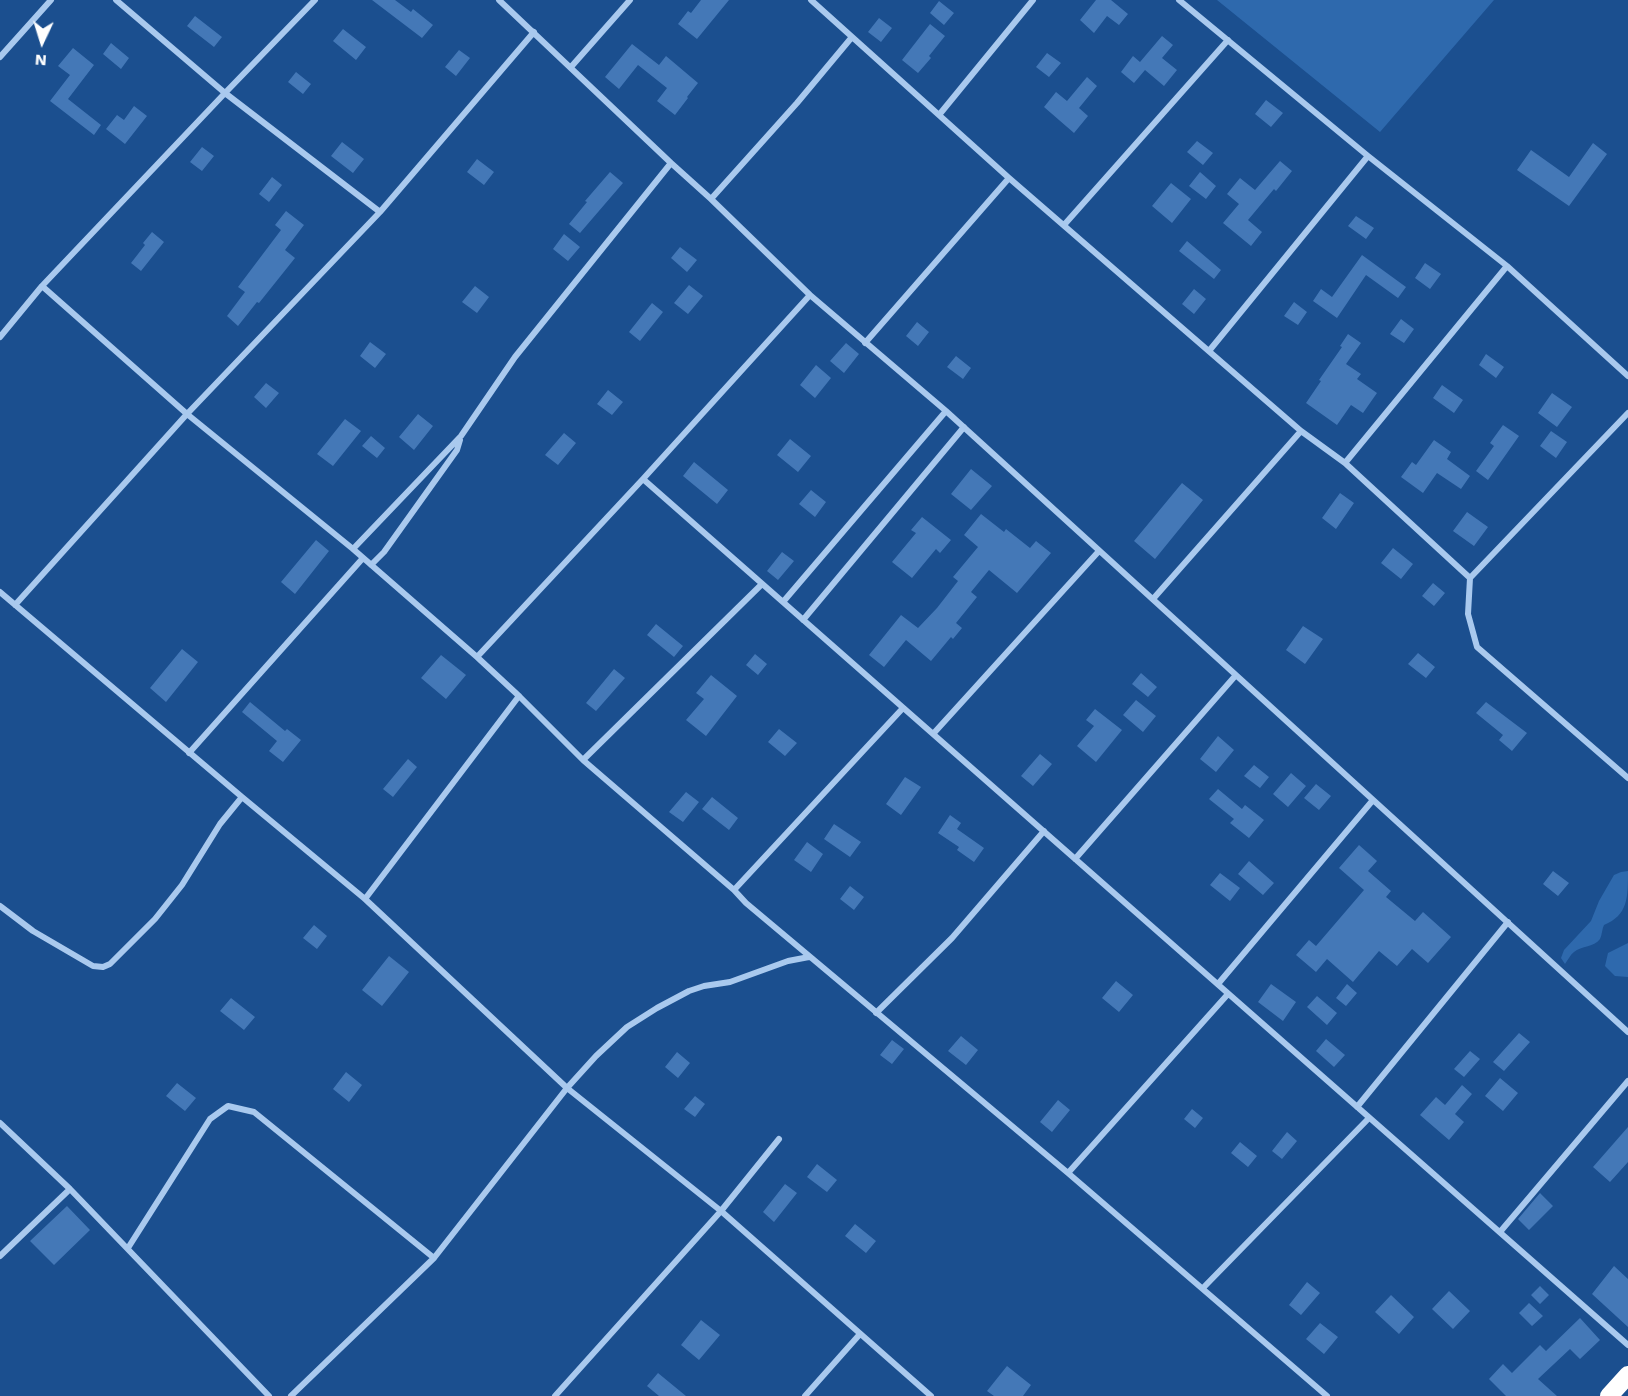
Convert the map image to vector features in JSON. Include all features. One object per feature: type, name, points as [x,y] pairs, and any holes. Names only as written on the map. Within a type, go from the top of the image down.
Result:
[{"type":"highway","points":[[1609,1396],[1628,1375]]},
{"type":"street","points":[[0,57],[51,0]]},
{"type":"street","points":[[116,0],[225,93],[380,212]]},
{"type":"street","points":[[0,338],[42,286],[315,0]]},
{"type":"street","points":[[499,0],[810,295],[946,411],[1628,1032]]},
{"type":"street","points":[[571,68],[630,0]]},
{"type":"street","points":[[811,0],[1009,178],[1301,431],[1345,463],[1470,578]]},
{"type":"street","points":[[939,115],[1033,0]]},
{"type":"street","points":[[1179,0],[1368,156],[1507,266],[1628,376]]},
{"type":"street","points":[[15,604],[187,414],[380,212],[534,32]]},
{"type":"street","points":[[711,199],[852,37]]},
{"type":"street","points":[[1064,225],[1228,40]]},
{"type":"street","points":[[1209,351],[1368,156]]},
{"type":"street","points":[[352,549],[461,436],[515,357],[671,163]]},
{"type":"street","points":[[865,343],[1009,178]]},
{"type":"street","points":[[1345,463],[1507,266]]},
{"type":"street","points":[[42,286],[187,414],[363,558],[477,657],[584,760],[734,890],[746,903],[1068,1173],[1327,1396]]},
{"type":"street","points":[[477,657],[810,295]]},
{"type":"street","points":[[783,602],[946,411]]},
{"type":"street","points":[[1628,413],[1470,578],[1468,614],[1478,647],[1628,778]]},
{"type":"street","points":[[803,620],[964,428]]},
{"type":"street","points":[[1153,600],[1301,431]]},
{"type":"street","points":[[371,566],[384,552],[457,450],[461,436]]},
{"type":"street","points":[[643,479],[1628,1345]]},
{"type":"street","points":[[933,734],[1099,551]]},
{"type":"street","points":[[189,753],[363,558]]},
{"type":"street","points":[[584,760],[762,584]]},
{"type":"street","points":[[0,592],[365,899],[567,1088],[721,1211],[931,1396]]},
{"type":"street","points":[[1076,859],[1236,675]]},
{"type":"street","points":[[365,899],[519,696]]},
{"type":"street","points":[[734,890],[903,708]]},
{"type":"street","points":[[0,906],[33,931],[93,966],[103,967],[110,964],[162,911],[182,885],[220,824],[242,797]]},
{"type":"street","points":[[1218,984],[1373,800]]},
{"type":"street","points":[[876,1013],[952,938],[1044,831]]},
{"type":"street","points":[[1357,1107],[1508,922]]},
{"type":"street","points":[[291,1396],[434,1258],[567,1088],[627,1027],[689,991],[730,982],[788,961],[809,957]]},
{"type":"street","points":[[1068,1173],[1228,994]]},
{"type":"street","points":[[1500,1232],[1628,1080]]},
{"type":"street","points":[[128,1248],[210,1119],[228,1106],[254,1112],[434,1258]]},
{"type":"street","points":[[1203,1288],[1369,1118]]},
{"type":"street","points":[[0,1123],[70,1188],[269,1396]]},
{"type":"street","points":[[555,1396],[721,1211],[779,1139]]},
{"type":"street","points":[[0,1256],[70,1188]]},
{"type":"street","points":[[805,1396],[860,1334]]},
{"type":"shaded area","points":[[1217,0],[1494,0],[1380,132]]},
{"type":"shaded area","points":[[1628,871],[1627,897],[1622,911],[1604,925],[1598,942],[1574,952],[1565,964],[1561,958],[1564,950],[1591,921],[1614,875]]},
{"type":"shaded area","points":[[1628,943],[1628,977],[1615,976],[1605,966],[1608,953]]},
{"type":"building","points":[[372,0],[395,0],[411,12],[413,9],[433,25],[422,38]]},
{"type":"building","points":[[701,0],[729,0],[697,39],[678,24]]},
{"type":"building","points":[[1096,0],[1111,0],[1128,14],[1119,25],[1107,16],[1094,33],[1080,20]]},
{"type":"building","points":[[939,1],[954,13],[944,25],[930,13]]},
{"type":"building","points":[[195,16],[222,37],[214,47],[187,26]]},
{"type":"building","points":[[879,18],[892,28],[881,42],[868,32]]},
{"type":"building","points":[[930,24],[945,36],[918,73],[902,60]]},
{"type":"building","points":[[343,29],[366,47],[356,60],[333,41]]},
{"type":"building","points":[[1162,36],[1173,45],[1162,58],[1177,70],[1164,86],[1145,70],[1134,83],[1121,72],[1133,56],[1140,62]]},
{"type":"building","points":[[111,43],[129,58],[121,69],[103,54]]},
{"type":"building","points":[[632,44],[659,65],[666,56],[698,83],[675,115],[657,101],[667,88],[638,65],[619,89],[605,77]]},
{"type":"building","points":[[73,48],[94,65],[68,99],[101,125],[94,135],[50,101],[70,75],[58,66]]},
{"type":"building","points":[[459,50],[470,58],[456,76],[445,67]]},
{"type":"building","points":[[1047,53],[1061,63],[1049,77],[1036,67]]},
{"type":"building","points":[[296,72],[311,84],[303,94],[288,82]]},
{"type":"building","points":[[1087,77],[1097,86],[1079,108],[1088,116],[1074,133],[1044,107],[1056,92],[1067,101]]},
{"type":"building","points":[[1266,100],[1283,113],[1271,127],[1255,114]]},
{"type":"building","points":[[134,106],[147,116],[125,144],[106,129],[117,115],[124,120]]},
{"type":"building","points":[[1197,141],[1213,153],[1203,165],[1187,152]]},
{"type":"building","points":[[342,142],[364,159],[353,173],[331,156]]},
{"type":"building","points":[[1593,143],[1607,154],[1569,206],[1517,170],[1531,150],[1569,177]]},
{"type":"building","points":[[202,147],[214,156],[202,171],[190,162]]},
{"type":"building","points":[[477,159],[494,172],[484,185],[467,172]]},
{"type":"building","points":[[1280,161],[1292,171],[1248,220],[1262,232],[1251,246],[1223,223],[1239,204],[1227,194],[1240,178],[1255,190]]},
{"type":"building","points":[[610,172],[623,183],[580,233],[569,224]]},
{"type":"building","points":[[1200,172],[1216,186],[1206,199],[1189,186]]},
{"type":"building","points":[[272,177],[282,185],[269,202],[259,194]]},
{"type":"building","points":[[1171,183],[1191,199],[1172,223],[1152,206]]},
{"type":"building","points":[[286,211],[304,225],[285,250],[295,258],[238,326],[227,316],[245,292],[238,287],[281,230],[275,225]]},
{"type":"building","points":[[1356,216],[1374,228],[1366,239],[1348,226]]},
{"type":"building","points":[[152,232],[164,242],[141,271],[131,263]]},
{"type":"building","points":[[564,234],[580,247],[568,261],[553,249]]},
{"type":"building","points":[[1187,241],[1221,270],[1214,279],[1179,251]]},
{"type":"building","points":[[680,247],[697,260],[687,272],[671,258]]},
{"type":"building","points":[[1362,255],[1406,287],[1398,298],[1366,275],[1337,318],[1313,301],[1321,289],[1332,297]]},
{"type":"building","points":[[1425,263],[1441,274],[1430,289],[1415,278]]},
{"type":"building","points":[[689,285],[703,296],[688,314],[674,303]]},
{"type":"building","points":[[475,286],[489,297],[477,313],[462,302]]},
{"type":"building","points":[[1194,289],[1206,299],[1194,314],[1182,304]]},
{"type":"building","points":[[1294,302],[1307,312],[1298,325],[1284,316]]},
{"type":"building","points":[[652,303],[663,312],[640,341],[629,332]]},
{"type":"building","points":[[1401,319],[1414,329],[1404,343],[1390,334]]},
{"type":"building","points":[[917,322],[929,332],[918,346],[906,336]]},
{"type":"building","points":[[1348,334],[1361,343],[1346,364],[1361,374],[1357,379],[1377,393],[1363,413],[1351,405],[1337,425],[1306,403]]},
{"type":"building","points":[[370,342],[386,354],[375,368],[360,356]]},
{"type":"building","points":[[846,343],[859,354],[844,373],[830,361]]},
{"type":"building","points":[[1486,354],[1504,367],[1496,378],[1479,365]]},
{"type":"building","points":[[956,356],[971,368],[963,379],[947,367]]},
{"type":"building","points":[[816,365],[831,378],[815,398],[800,385]]},
{"type":"building","points":[[266,383],[279,393],[266,408],[254,397]]},
{"type":"building","points":[[1442,385],[1463,400],[1454,413],[1433,398]]},
{"type":"building","points":[[608,390],[623,402],[612,415],[597,404]]},
{"type":"building","points":[[1552,393],[1572,407],[1557,427],[1538,413]]},
{"type":"building","points":[[418,414],[433,426],[414,450],[399,437]]},
{"type":"building","points":[[345,419],[361,431],[333,466],[317,454]]},
{"type":"building","points":[[1503,425],[1519,436],[1488,480],[1476,471],[1494,446],[1490,443]]},
{"type":"building","points":[[1551,431],[1567,442],[1556,458],[1540,446]]},
{"type":"building","points":[[564,433],[576,443],[558,465],[545,455]]},
{"type":"building","points":[[371,436],[385,448],[377,458],[362,446]]},
{"type":"building","points":[[790,439],[811,456],[798,472],[777,455]]},
{"type":"building","points":[[1434,440],[1451,452],[1447,459],[1470,476],[1461,489],[1437,473],[1423,493],[1401,477],[1412,462],[1416,465]]},
{"type":"building","points":[[694,462],[728,490],[717,504],[683,476]]},
{"type":"building","points":[[971,469],[992,486],[971,510],[951,494]]},
{"type":"building","points":[[1182,483],[1203,500],[1155,559],[1134,541]]},
{"type":"building","points":[[811,490],[826,502],[815,517],[799,504]]},
{"type":"building","points":[[1340,493],[1354,503],[1336,529],[1322,518]]},
{"type":"building","points":[[1467,512],[1488,527],[1474,546],[1453,531]]},
{"type":"building","points":[[981,514],[1004,532],[1006,529],[1030,548],[1036,541],[1051,553],[1017,593],[989,570],[971,592],[977,597],[956,623],[962,628],[953,639],[951,637],[931,661],[906,640],[884,667],[869,655],[901,615],[918,628],[937,608],[958,581],[953,577],[978,547],[964,535]]},
{"type":"building","points":[[922,517],[951,540],[940,553],[936,549],[912,578],[892,562],[916,533],[911,530]]},
{"type":"building","points":[[316,540],[329,551],[295,594],[281,582]]},
{"type":"building","points":[[1393,548],[1413,564],[1401,579],[1381,563]]},
{"type":"building","points":[[782,552],[794,561],[778,580],[767,571]]},
{"type":"building","points":[[1433,583],[1445,593],[1434,606],[1422,596]]},
{"type":"building","points":[[656,624],[683,646],[674,657],[647,635]]},
{"type":"building","points":[[1303,626],[1323,639],[1305,664],[1286,650]]},
{"type":"building","points":[[182,649],[198,662],[166,702],[150,688]]},
{"type":"building","points":[[1418,653],[1435,667],[1426,678],[1408,664]]},
{"type":"building","points":[[755,654],[767,664],[758,675],[746,665]]},
{"type":"building","points":[[441,655],[466,675],[446,699],[421,678]]},
{"type":"building","points":[[614,669],[625,678],[596,711],[586,703]]},
{"type":"building","points":[[1141,673],[1157,687],[1148,697],[1132,684]]},
{"type":"building","points":[[711,675],[737,696],[706,736],[686,720],[704,699],[696,693]]},
{"type":"building","points":[[1136,700],[1156,716],[1143,732],[1123,715]]},
{"type":"building","points":[[250,702],[285,731],[287,729],[301,740],[283,762],[269,751],[277,741],[242,712]]},
{"type":"building","points":[[1486,702],[1527,733],[1512,751],[1499,740],[1503,735],[1476,713]]},
{"type":"building","points":[[1095,709],[1122,730],[1096,762],[1077,746],[1094,726],[1086,720]]},
{"type":"building","points":[[779,729],[797,743],[785,756],[768,742]]},
{"type":"building","points":[[1218,736],[1234,750],[1216,772],[1200,759]]},
{"type":"building","points":[[1040,754],[1052,764],[1033,786],[1021,776]]},
{"type":"building","points":[[408,759],[417,767],[393,797],[383,789]]},
{"type":"building","points":[[1254,765],[1269,777],[1260,788],[1244,776]]},
{"type":"building","points":[[1291,773],[1306,786],[1288,807],[1273,794]]},
{"type":"building","points":[[905,777],[921,787],[901,815],[886,804]]},
{"type":"building","points":[[1316,784],[1331,796],[1319,810],[1304,798]]},
{"type":"building","points":[[1218,789],[1242,809],[1245,805],[1264,820],[1249,838],[1230,823],[1234,819],[1209,799]]},
{"type":"building","points":[[686,792],[699,802],[683,822],[669,812]]},
{"type":"building","points":[[712,797],[738,818],[729,830],[702,809]]},
{"type":"building","points":[[950,815],[961,823],[957,829],[984,848],[974,862],[957,850],[959,847],[938,833]]},
{"type":"building","points":[[834,824],[861,842],[850,857],[824,839]]},
{"type":"building","points":[[807,842],[823,854],[811,872],[794,860]]},
{"type":"building","points":[[1359,845],[1377,861],[1368,871],[1391,891],[1386,897],[1415,921],[1423,912],[1451,937],[1428,963],[1412,949],[1397,966],[1379,951],[1353,982],[1327,959],[1316,972],[1296,955],[1309,940],[1316,946],[1364,890],[1339,868]]},
{"type":"building","points":[[1249,861],[1274,883],[1263,895],[1238,874]]},
{"type":"building","points":[[1553,871],[1569,883],[1558,896],[1543,884]]},
{"type":"building","points":[[1220,873],[1240,888],[1230,901],[1210,885]]},
{"type":"building","points":[[850,886],[864,897],[854,910],[840,899]]},
{"type":"building","points":[[314,925],[327,936],[317,949],[303,938]]},
{"type":"building","points":[[389,956],[409,972],[382,1006],[362,990]]},
{"type":"building","points":[[1116,981],[1133,995],[1119,1012],[1102,998]]},
{"type":"building","points":[[1271,984],[1296,1002],[1283,1021],[1258,1002]]},
{"type":"building","points":[[1347,984],[1357,993],[1346,1006],[1336,998]]},
{"type":"building","points":[[1317,996],[1337,1013],[1327,1025],[1307,1007]]},
{"type":"building","points":[[231,998],[255,1017],[244,1030],[220,1011]]},
{"type":"building","points":[[1519,1033],[1530,1042],[1504,1071],[1493,1062]]},
{"type":"building","points":[[961,1036],[978,1050],[966,1065],[948,1051]]},
{"type":"building","points":[[1326,1039],[1345,1055],[1334,1067],[1316,1051]]},
{"type":"building","points":[[892,1040],[904,1049],[892,1064],[880,1055]]},
{"type":"building","points":[[1470,1051],[1480,1059],[1464,1077],[1454,1069]]},
{"type":"building","points":[[677,1052],[690,1063],[678,1078],[665,1067]]},
{"type":"building","points":[[346,1072],[362,1085],[349,1102],[333,1089]]},
{"type":"building","points":[[1500,1078],[1518,1093],[1503,1111],[1485,1096]]},
{"type":"building","points":[[177,1083],[196,1098],[185,1111],[166,1096]]},
{"type":"building","points":[[1462,1085],[1472,1094],[1455,1114],[1464,1122],[1449,1140],[1420,1115],[1436,1097],[1445,1105]]},
{"type":"building","points":[[695,1096],[705,1104],[695,1117],[684,1109]]},
{"type":"building","points":[[1058,1100],[1070,1110],[1052,1132],[1040,1122]]},
{"type":"building","points":[[1192,1109],[1203,1118],[1195,1128],[1184,1119]]},
{"type":"building","points":[[1628,1127],[1628,1162],[1610,1182],[1593,1167]]},
{"type":"building","points":[[1287,1132],[1297,1141],[1282,1159],[1272,1151]]},
{"type":"building","points":[[1240,1142],[1257,1156],[1248,1167],[1231,1153]]},
{"type":"building","points":[[817,1164],[837,1180],[827,1192],[807,1177]]},
{"type":"building","points":[[785,1184],[797,1193],[774,1222],[763,1212]]},
{"type":"building","points":[[1540,1193],[1553,1206],[1529,1230],[1518,1219]]},
{"type":"building","points":[[67,1206],[90,1230],[54,1265],[30,1241]]},
{"type":"building","points":[[855,1224],[876,1241],[866,1253],[845,1236]]},
{"type":"building","points":[[1614,1266],[1628,1279],[1628,1327],[1592,1294]]},
{"type":"building","points":[[1307,1282],[1320,1293],[1301,1315],[1289,1305]]},
{"type":"building","points":[[1540,1286],[1549,1295],[1540,1304],[1531,1295]]},
{"type":"building","points":[[1449,1291],[1470,1311],[1453,1329],[1432,1309]]},
{"type":"building","points":[[1391,1295],[1414,1317],[1399,1334],[1375,1312]]},
{"type":"building","points":[[1529,1303],[1543,1316],[1532,1326],[1519,1313]]},
{"type":"building","points":[[1580,1318],[1600,1340],[1580,1359],[1570,1349],[1538,1379],[1557,1396],[1506,1396],[1489,1379],[1503,1364],[1512,1373],[1540,1345],[1546,1351]]},
{"type":"building","points":[[701,1320],[720,1335],[699,1360],[681,1345]]},
{"type":"building","points":[[1320,1323],[1338,1337],[1324,1354],[1306,1339]]},
{"type":"building","points":[[1007,1366],[1031,1385],[1023,1396],[994,1396],[987,1391]]},
{"type":"building","points":[[658,1373],[686,1396],[659,1396],[647,1386]]}]
